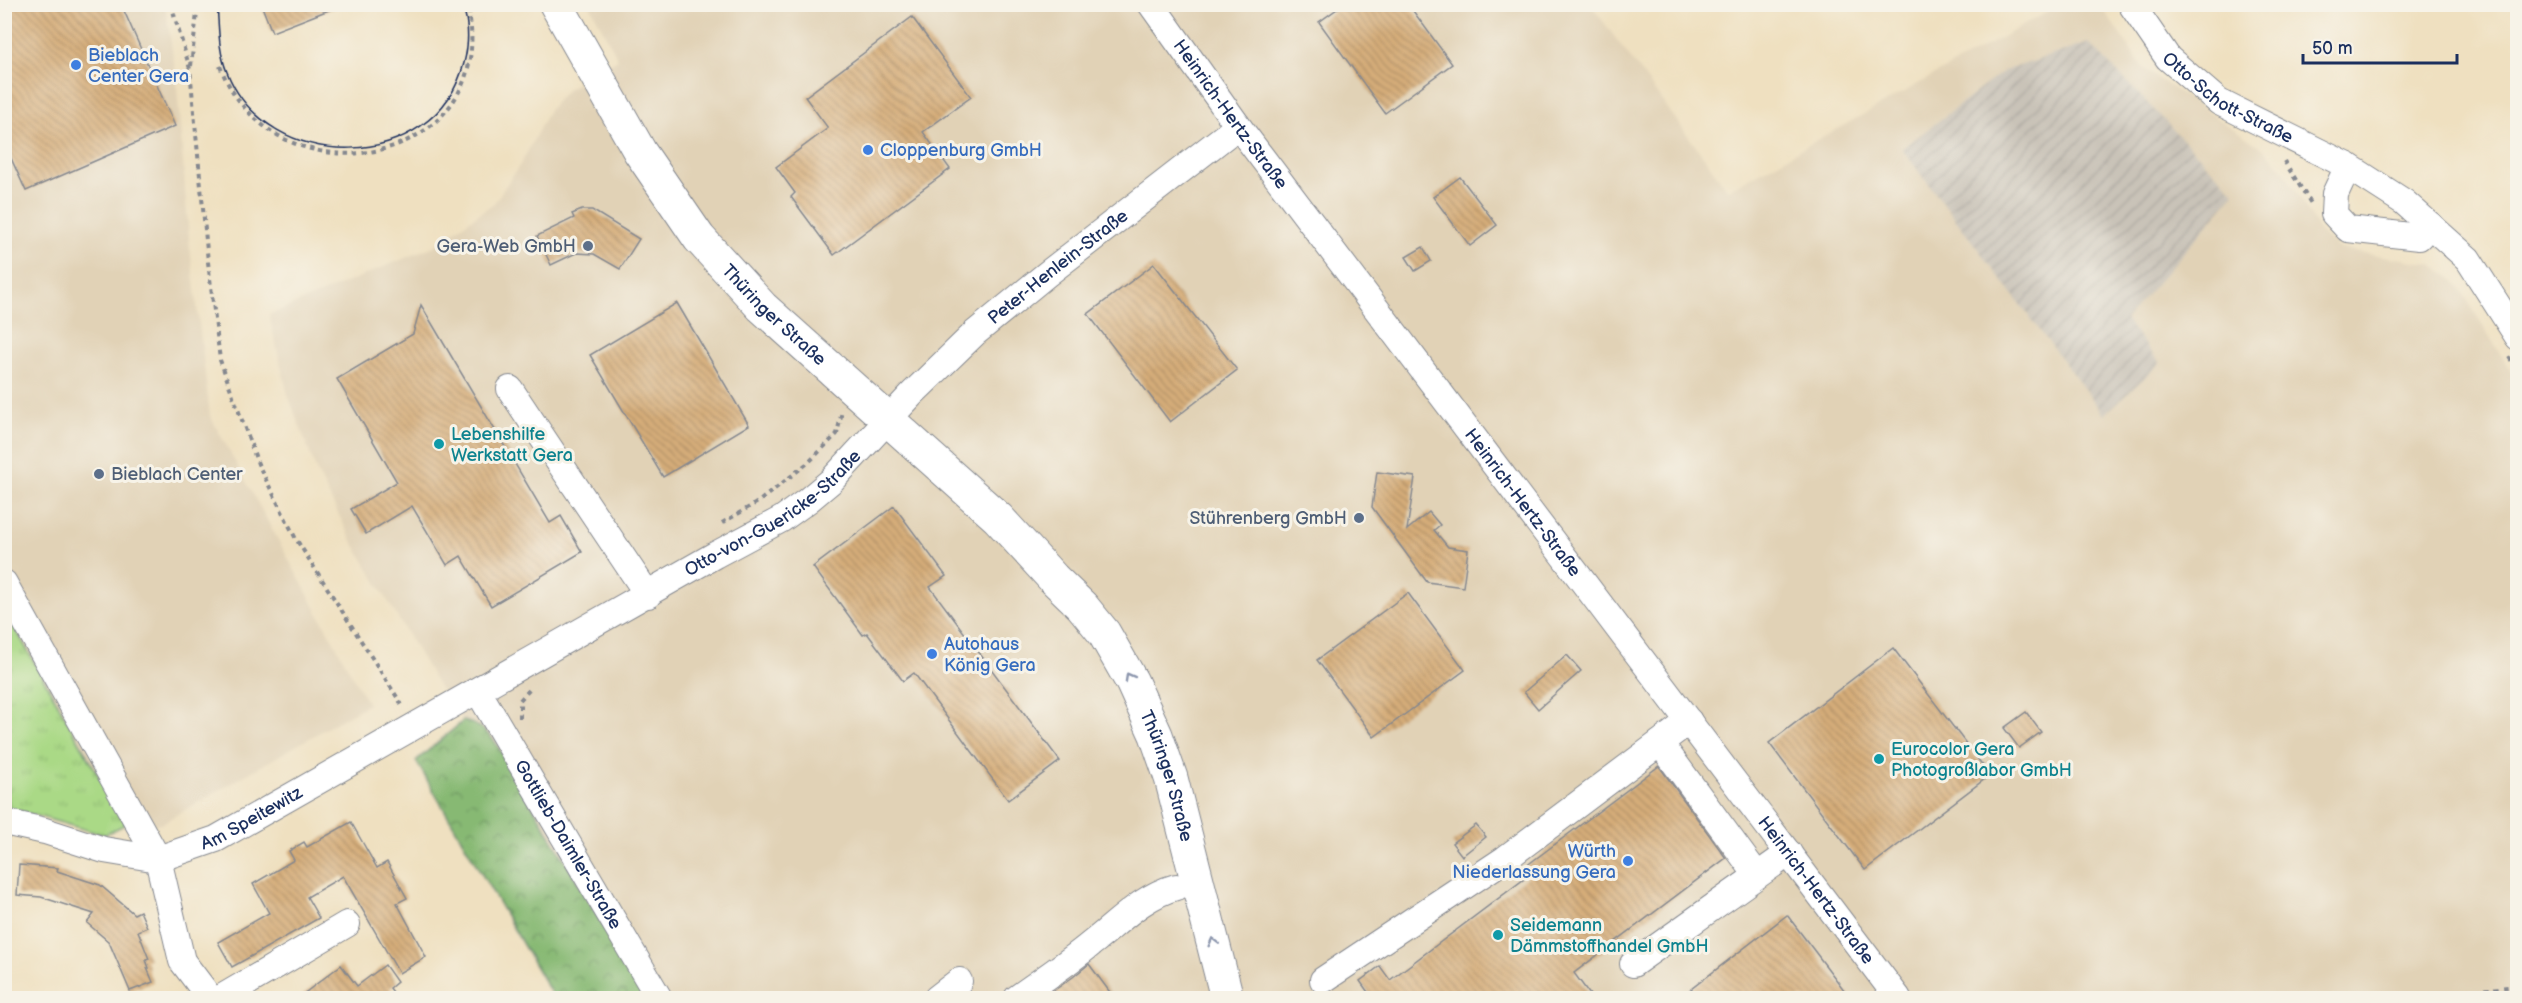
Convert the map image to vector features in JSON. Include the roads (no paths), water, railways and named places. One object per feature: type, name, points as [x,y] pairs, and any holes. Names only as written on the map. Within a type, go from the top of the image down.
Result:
[{"type":"main road","name":"Thüringer Straße","points":[[556,4],[640,152],[699,238],[762,307],[998,518],[1053,578],[1114,694],[1133,738],[1227,999]]},
{"type":"main road","name":"Thüringer Straße","points":[[1187,884],[1204,999]]},
{"type":"street","name":"Heinrich-Hertz-Straße","points":[[1151,4],[1238,126],[1898,999]]},
{"type":"street","name":"Otto-Schott-Straße","points":[[2131,4],[2168,58],[2219,102],[2348,166],[2404,202],[2468,259],[2517,337]]},
{"type":"street","name":"Peter-Henlein-Straße","points":[[888,420],[946,360],[993,318],[1047,273],[1238,126]]},
{"type":"street","points":[[2348,166],[2336,194],[2334,214],[2348,229],[2419,237],[2430,225]]},
{"type":"street","points":[[510,389],[648,595]]},
{"type":"street","name":"Otto-von-Guericke-Straße","points":[[478,691],[782,519],[831,481],[888,420]]},
{"type":"street","points":[[4,583],[158,859],[182,961],[210,999]]},
{"type":"street","name":"Am Speitewitz","points":[[4,822],[45,831],[104,850],[158,859],[216,839],[478,691]]},
{"type":"street","name":"Gottlieb-Daimler-Straße","points":[[478,691],[659,999]]},
{"type":"street","points":[[1323,980],[1505,859],[1689,721]]},
{"type":"street","points":[[1660,743],[1757,875]]},
{"type":"street","points":[[1633,964],[1789,853]]},
{"type":"street","points":[[1017,999],[1142,902],[1160,891],[1187,884]]},
{"type":"street","points":[[221,999],[347,924]]},
{"type":"street","points":[[937,999],[959,981]]},
{"type":"tram line","points":[[217,4],[219,39],[224,64],[248,106],[277,130],[313,144],[350,148],[388,142],[421,126],[447,100],[464,63],[467,48],[467,26],[462,4]]},
{"type":"place","name":"Bieblach Center Gera","points":[[76,65]]},
{"type":"place","name":"Cloppenburg GmbH","points":[[868,150]]},
{"type":"place","name":"Gera-Web GmbH","points":[[588,246]]},
{"type":"place","name":"Lebenshilfe Werkstatt Gera","points":[[439,444]]},
{"type":"place","name":"Bieblach Center","points":[[99,474]]},
{"type":"place","name":"Stührenberg GmbH","points":[[1359,518]]},
{"type":"place","name":"Autohaus König Gera","points":[[932,654]]},
{"type":"place","name":"Eurocolor Gera Photogroßlabor GmbH","points":[[1879,759]]},
{"type":"place","name":"Würth Niederlassung Gera","points":[[1628,861]]},
{"type":"place","name":"Seidemann Dämmstoffhandel GmbH","points":[[1498,935]]}]
